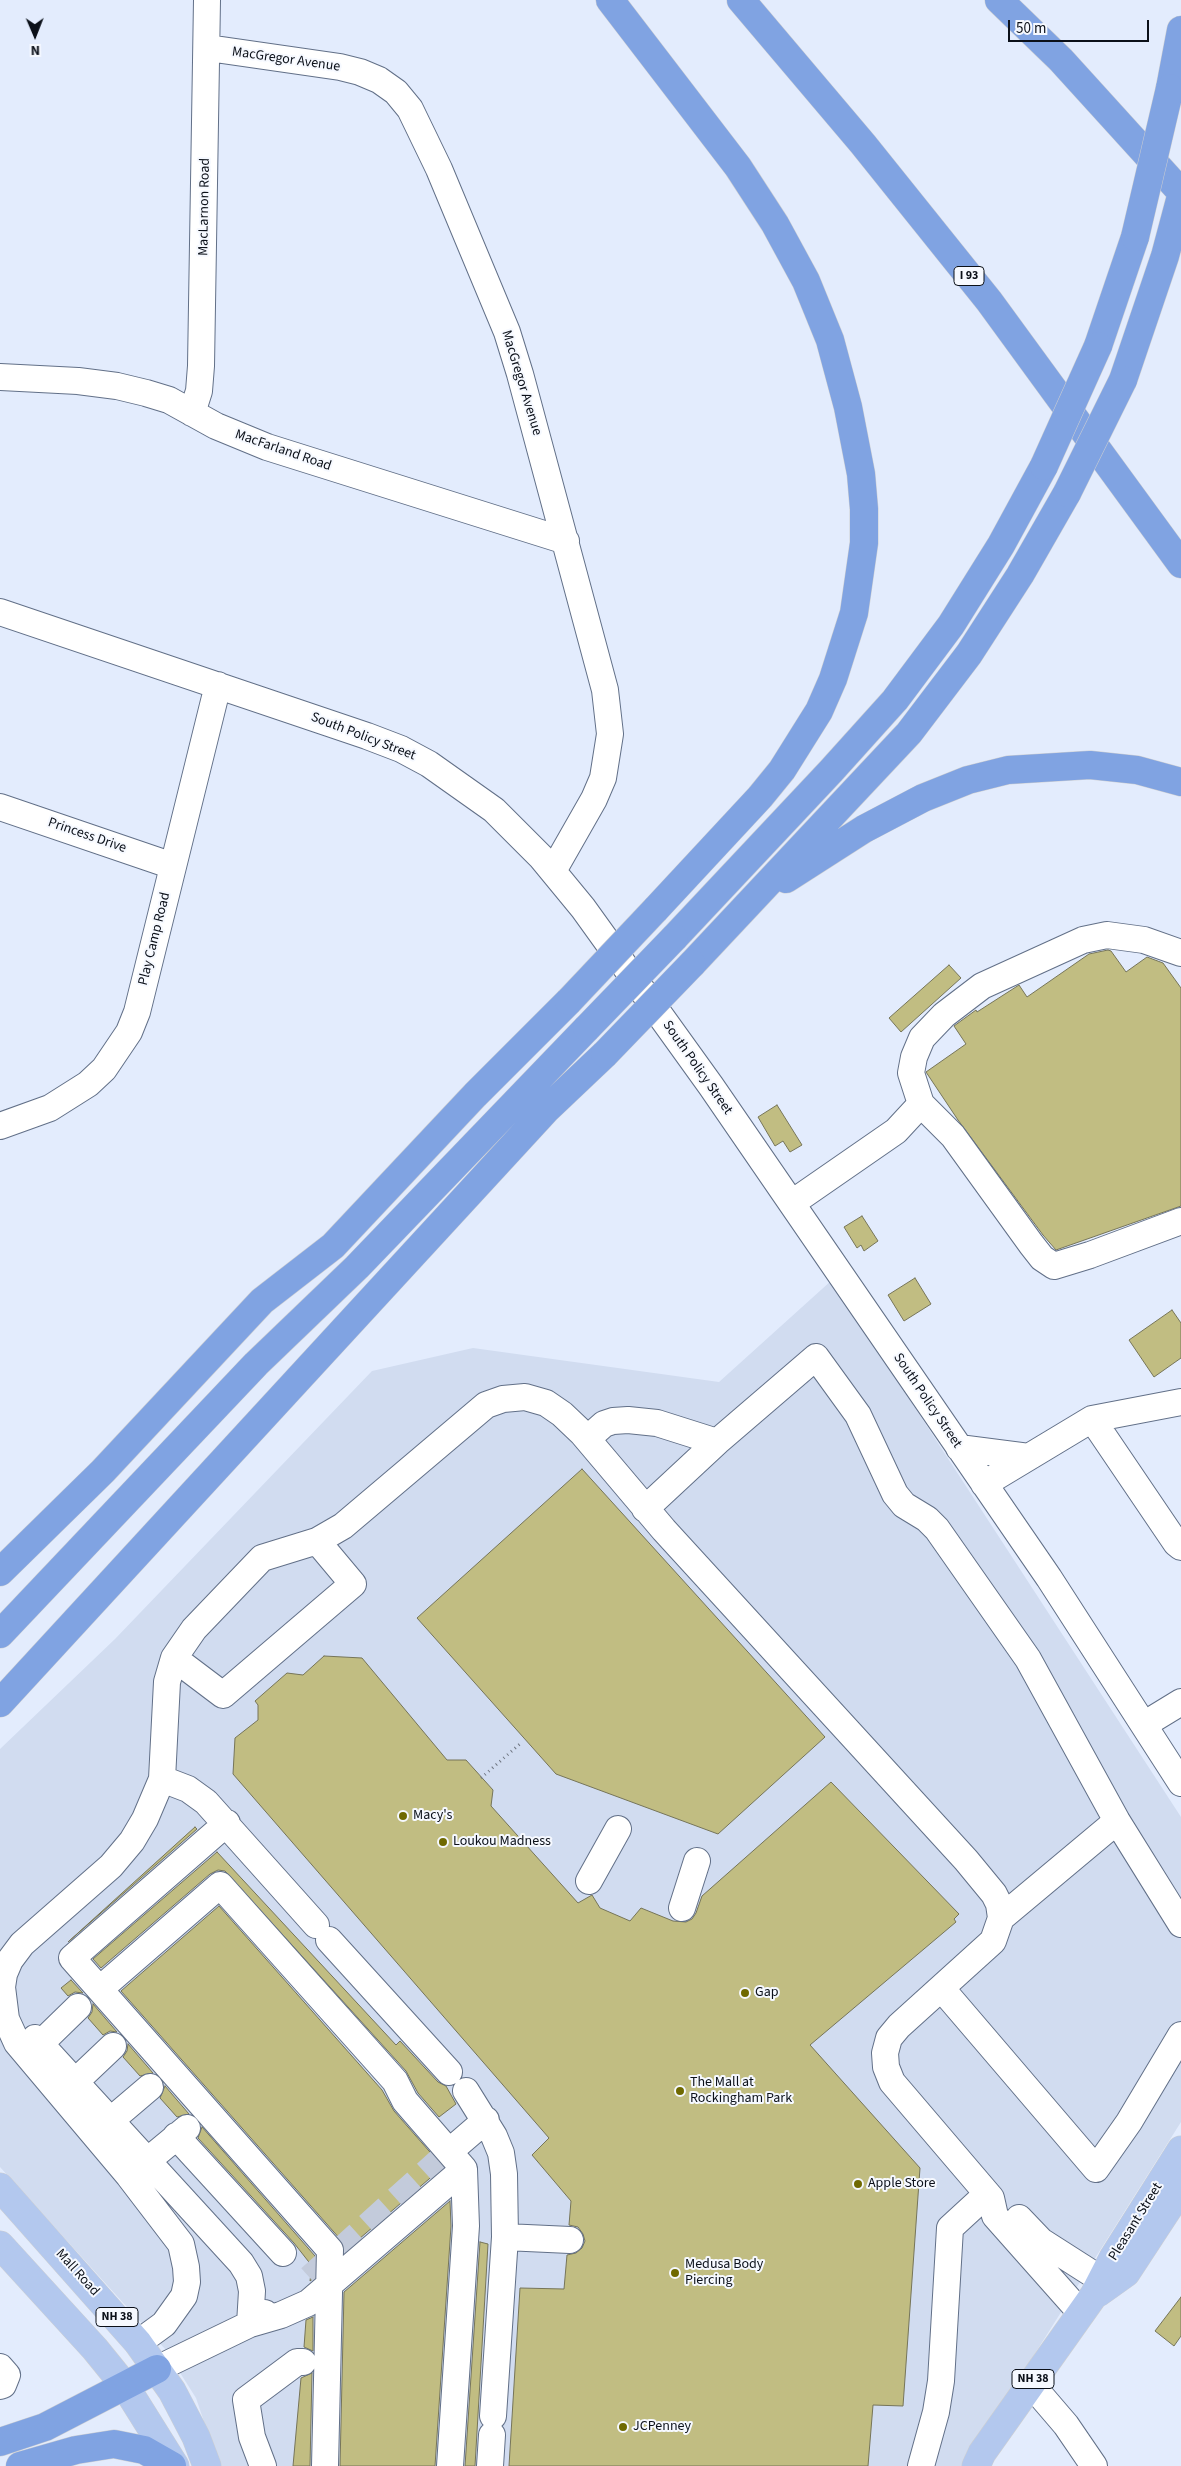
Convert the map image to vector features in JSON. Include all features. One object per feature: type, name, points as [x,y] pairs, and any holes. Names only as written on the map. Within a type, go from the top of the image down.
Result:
[{"type":"highway","points":[[0,1572],[103,1471],[262,1301],[333,1246],[475,1095],[569,1001],[760,798],[787,763],[819,711],[833,679],[854,613],[863,552],[864,508],[861,474],[848,406],[830,340],[806,281],[775,224],[738,167],[610,0]]},
{"type":"highway","name":"I 93","points":[[741,0],[863,144],[983,294],[1100,450],[1181,564]]},
{"type":"highway","points":[[999,0],[1061,60],[1181,192]]},
{"type":"highway","points":[[0,1634],[256,1364],[357,1267],[674,938],[832,772],[895,700],[961,609],[1001,545],[1044,466],[1098,346],[1135,237],[1170,88],[1181,30]]},
{"type":"highway","points":[[0,1703],[547,1109],[605,1054],[692,964],[909,733],[969,654],[1020,575],[1067,493],[1123,380],[1165,256],[1181,196]]},
{"type":"highway","points":[[751,902],[864,829],[923,798],[968,780],[1008,770],[1090,765],[1137,770],[1181,782]]},
{"type":"highway","points":[[256,1364],[333,1246]]},
{"type":"highway","points":[[0,2442],[45,2427],[157,2369]]},
{"type":"highway","points":[[20,2466],[76,2450],[114,2444],[144,2450],[174,2466]]},
{"type":"main road","name":"Pleasant Street","points":[[976,2466],[982,2453],[1030,2383],[1093,2296],[1113,2258],[1181,2150]]},
{"type":"main road","name":"Mall Road","points":[[0,2187],[138,2343],[172,2392],[196,2436],[207,2466]]},
{"type":"main road","name":"Pleasant Street","points":[[1093,2296],[1126,2273],[1181,2189]]},
{"type":"main road","name":"NH 38","points":[[0,2245],[125,2386],[174,2466]]},
{"type":"street","name":"MacLarnon Road","points":[[192,413],[199,392],[201,366],[208,48],[207,0]]},
{"type":"street","name":"MacGregor Avenue","points":[[208,48],[360,72],[379,80],[396,92],[410,109],[439,169],[507,332],[548,470],[605,690],[610,734],[603,778],[594,799],[552,871]]},
{"type":"street","name":"MacFarland Road","points":[[0,377],[117,386],[169,400],[216,426],[267,447],[566,541]]},
{"type":"street","name":"South Policy Street","points":[[0,612],[367,736],[429,764],[494,810],[552,871],[582,908],[705,1078],[1050,1578],[1181,1783]]},
{"type":"street","name":"Play Camp Road","points":[[0,1126],[50,1108],[70,1097],[104,1069],[118,1051],[137,1012],[218,685]]},
{"type":"street","name":"Princess Drive","points":[[0,806],[173,866]]},
{"type":"street","points":[[1181,953],[1144,940],[1107,936],[1083,940],[982,986],[944,1015],[922,1038],[914,1057],[911,1073],[921,1104],[953,1136],[1031,1244],[1042,1258],[1054,1266],[1090,1256],[1181,1221]]},
{"type":"street","points":[[792,1203],[896,1131],[921,1104]]},
{"type":"street","points":[[644,1509],[717,1442],[816,1357],[858,1415],[895,1494],[904,1505],[927,1519],[937,1529],[1028,1659],[1117,1821],[1181,1924]]},
{"type":"street","points":[[250,2324],[252,2291],[249,2276],[241,2262],[138,2168],[17,2043],[8,2026],[2,1987],[10,1960],[22,1944],[111,1866],[132,1841],[145,1819],[162,1779],[167,1682],[174,1658],[194,1630],[251,1568],[274,1553],[317,1541],[343,1526],[486,1405],[503,1399],[525,1396],[546,1403],[562,1414],[587,1439],[644,1509],[966,1860],[994,1894],[999,1904],[1001,1918],[993,1941],[899,2026],[889,2038],[885,2053],[886,2067],[892,2082],[989,2196],[1007,2205],[1093,2296]]},
{"type":"street","points":[[984,1484],[1104,1416],[1181,1402]]},
{"type":"street","points":[[1104,1416],[1176,1543],[1181,1547]]},
{"type":"street","points":[[587,1439],[604,1424],[628,1420],[657,1423],[717,1442]]},
{"type":"street","points":[[959,1448],[1029,1457]]},
{"type":"street","points":[[174,1658],[223,1695],[353,1584],[317,1541]]},
{"type":"street","points":[[1145,1724],[1181,1702]]},
{"type":"street","points":[[162,1779],[188,1789],[206,1802],[227,1823],[458,2081],[486,2120],[501,2153],[504,2174],[505,2237],[490,2466]]},
{"type":"street","points":[[1001,1918],[1117,1821]]},
{"type":"street","points":[[227,1823],[72,1958],[330,2250],[325,2466]]},
{"type":"street","points":[[589,1882],[618,1829]]},
{"type":"street","points":[[682,1908],[697,1861]]},
{"type":"street","points":[[100,1990],[220,1885],[395,2081],[405,2101],[464,2169],[466,2226],[450,2466]]},
{"type":"street","points":[[942,1989],[1096,2169],[1128,2122],[1181,2035]]},
{"type":"street","points":[[4,2004],[110,2121],[181,2244],[187,2282],[184,2296],[164,2324],[138,2343]]},
{"type":"street","points":[[40,2044],[78,2006]]},
{"type":"street","points":[[75,2082],[113,2046]]},
{"type":"street","points":[[110,2121],[150,2087]]},
{"type":"street","points":[[457,2144],[486,2120]]},
{"type":"street","points":[[138,2168],[181,2132],[283,2253]]},
{"type":"street","points":[[157,2369],[250,2324],[294,2294],[309,2290],[464,2169]]},
{"type":"street","points":[[989,2196],[995,2216],[1093,2296]]},
{"type":"street","points":[[921,2466],[936,2412],[941,2381],[950,2228],[989,2196]]},
{"type":"street","points":[[505,2237],[570,2240]]},
{"type":"street","points":[[264,2466],[252,2437],[246,2400],[297,2362],[303,2362]]},
{"type":"street","points":[[0,2368],[7,2375],[3,2385],[0,2386]]},
{"type":"street","points":[[1030,2383],[1066,2425],[1094,2466]]},
{"type":"path","points":[[481,1778],[521,1743]]},
{"type":"shaded area","name":"The Mall at Rockingham Park","points":[[832,1280],[1181,1817],[1181,2122],[964,2466],[219,2466],[196,2398],[165,2349],[0,2167],[0,1749],[115,1639],[372,1371],[473,1348],[719,1382]]},
{"type":"building","points":[[1111,951],[1126,972],[1147,957],[1163,963],[1181,988],[1181,1206],[1056,1250],[958,1120],[926,1072],[966,1044],[954,1026],[976,1010],[977,1012],[1019,985],[1027,997],[1089,954]]},
{"type":"building","points":[[949,965],[961,978],[901,1032],[889,1018]]},
{"type":"building","points":[[777,1105],[802,1145],[790,1152],[783,1141],[775,1146],[758,1117]]},
{"type":"building","points":[[862,1216],[878,1241],[864,1251],[861,1245],[857,1248],[844,1227]]},
{"type":"building","points":[[915,1278],[931,1304],[904,1321],[888,1295]]},
{"type":"building","points":[[1172,1310],[1181,1323],[1181,1358],[1154,1377],[1129,1340]]},
{"type":"building","points":[[582,1469],[825,1737],[718,1834],[556,1774],[417,1618]]},
{"type":"building","name":"The Mall at Rockingham Park","points":[[324,1656],[362,1658],[447,1760],[466,1760],[493,1790],[491,1806],[578,1903],[592,1895],[600,1908],[630,1921],[641,1908],[673,1921],[686,1922],[692,1919],[696,1913],[702,1896],[831,1782],[959,1914],[954,1919],[956,1922],[810,2045],[920,2168],[903,2406],[873,2405],[868,2466],[509,2466],[520,2288],[564,2289],[567,2255],[576,2253],[582,2248],[585,2241],[578,2227],[569,2225],[571,2201],[532,2155],[549,2138],[233,1774],[235,1738],[258,1720],[258,1705],[255,1701],[287,1673],[303,1675]]},
{"type":"building","points":[[195,1827],[197,1829],[68,1942]]},
{"type":"building","points":[[217,1852],[396,2045],[400,2041],[438,2082],[446,2086],[456,2104],[439,2117],[418,2093],[406,2071],[225,1871],[218,1870],[210,1874],[101,1968],[93,1959]]},
{"type":"building","points":[[219,1906],[382,2090],[394,2111],[443,2167],[345,2251],[341,2240],[121,1991]]},
{"type":"building","points":[[71,1980],[83,1993],[75,1992],[68,1996],[61,1988]]},
{"type":"building","points":[[93,2004],[117,2032],[110,2031],[103,2035],[88,2018],[92,2012]]},
{"type":"building","points":[[128,2044],[153,2073],[140,2076],[123,2057],[127,2051]]},
{"type":"building","points":[[165,2086],[189,2114],[177,2117],[160,2098]]},
{"type":"building","points":[[202,2127],[315,2256],[314,2278],[310,2281],[312,2266],[294,2243],[198,2138]]},
{"type":"building","points":[[450,2201],[451,2226],[435,2466],[340,2466],[344,2292]]},
{"type":"building","points":[[480,2242],[488,2244],[475,2466],[465,2466]]},
{"type":"building","points":[[1181,2297],[1181,2336],[1174,2346],[1155,2331]]},
{"type":"building","points":[[313,2317],[313,2351],[304,2347],[306,2320]]},
{"type":"building","points":[[312,2373],[310,2466],[293,2466],[301,2378]]},
{"type":"tunnel","points":[[310,2278],[457,2145]]},
{"type":"place","name":"Macy's","points":[[403,1816]]},
{"type":"place","name":"Loukou Madness","points":[[443,1842]]},
{"type":"place","name":"Gap","points":[[745,1993]]},
{"type":"place","name":"The Mall at Rockingham Park","points":[[680,2091]]},
{"type":"place","name":"Apple Store","points":[[858,2184]]},
{"type":"place","name":"Medusa Body Piercing","points":[[675,2273]]},
{"type":"place","name":"JCPenney","points":[[623,2427]]}]
